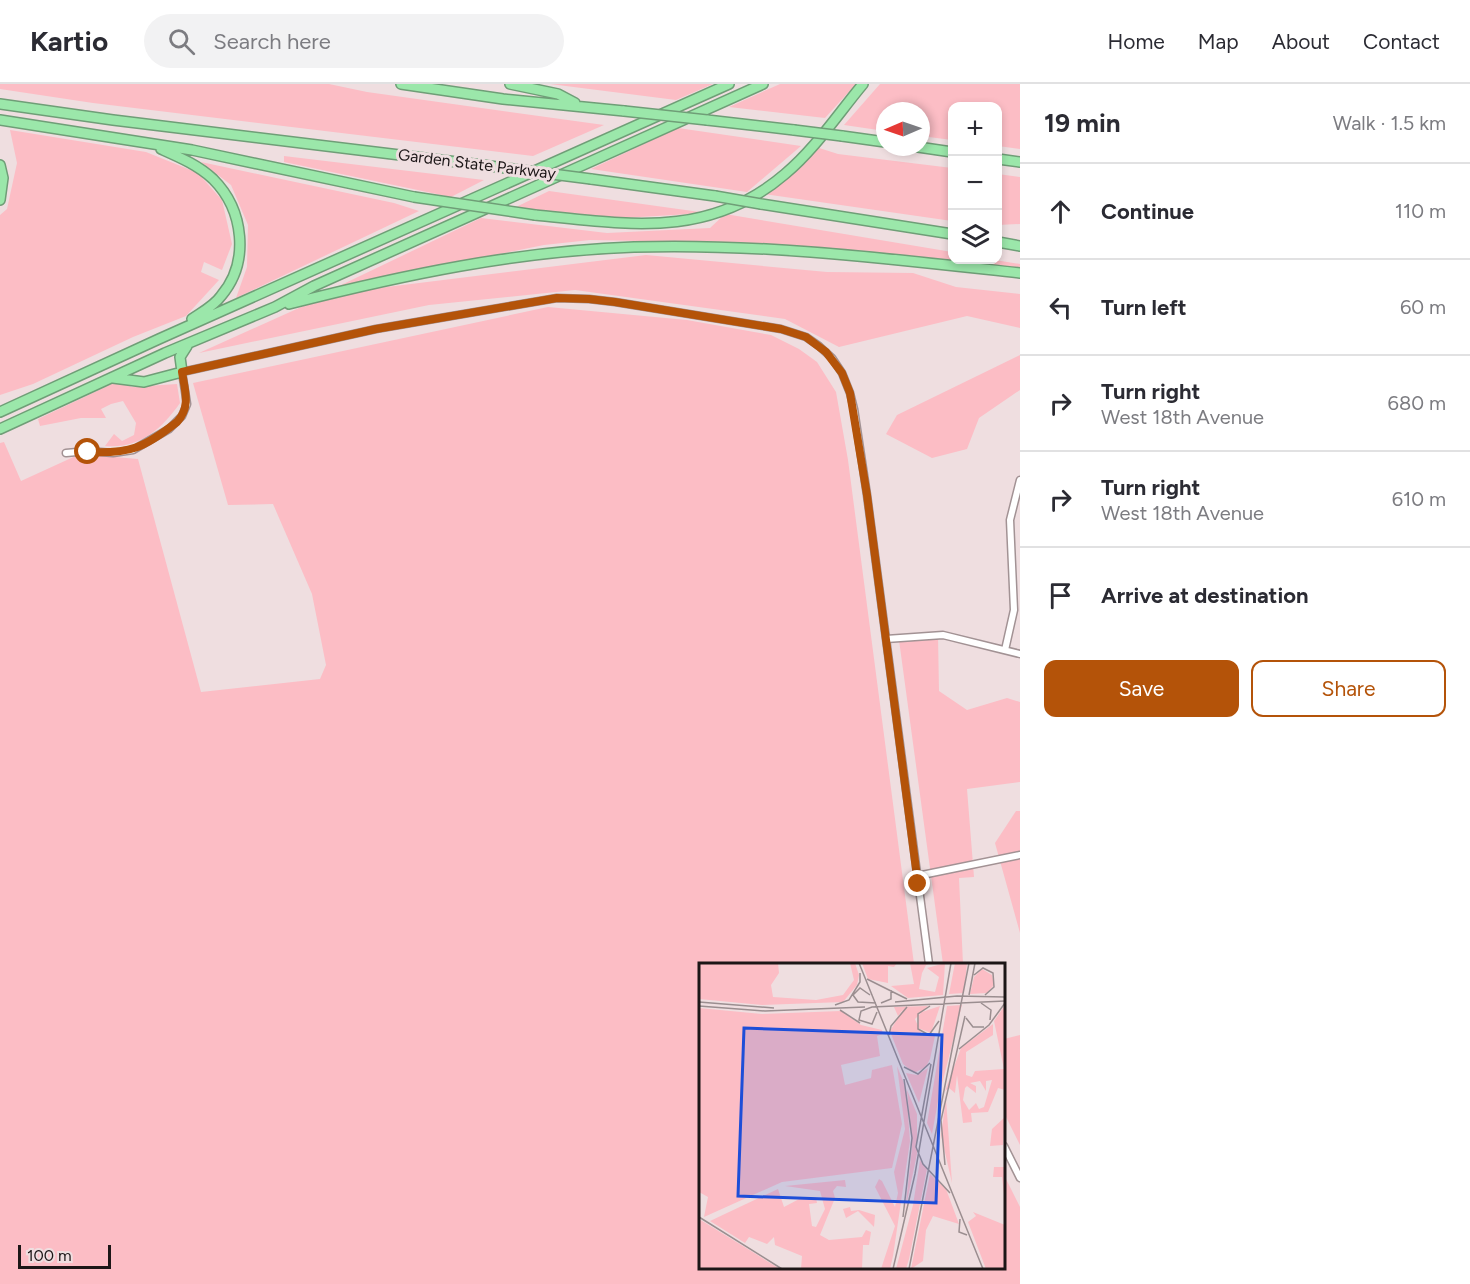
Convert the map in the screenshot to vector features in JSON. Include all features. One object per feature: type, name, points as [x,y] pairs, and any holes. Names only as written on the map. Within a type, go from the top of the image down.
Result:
[{"type":"highway","points":[[401,84],[503,99],[707,120],[876,141]]},
{"type":"highway","points":[[510,84],[558,94],[579,106]]},
{"type":"highway","points":[[0,412],[729,84]]},
{"type":"highway","points":[[2,429],[165,353],[189,345],[275,307],[314,286],[763,84]]},
{"type":"highway","points":[[0,120],[192,150],[414,197],[535,215],[624,224],[654,224],[683,222],[717,213],[760,192],[786,174],[798,162],[863,84]]},
{"type":"highway","name":"Garden State Parkway","points":[[0,104],[113,120],[591,178],[948,233]]},
{"type":"highway","points":[[147,144],[182,158],[213,179],[230,201],[236,216],[240,239],[238,262],[220,299],[196,317],[159,339]]},
{"type":"highway","points":[[930,149],[948,151]]},
{"type":"highway","points":[[1002,160],[1020,162]]},
{"type":"highway","points":[[0,165],[3,178],[0,200]]},
{"type":"highway","points":[[1002,243],[1020,246]]},
{"type":"highway","points":[[275,307],[468,264],[537,254],[632,247],[777,249],[1020,273]]},
{"type":"highway","points":[[113,378],[144,382],[182,372],[180,357],[189,345]]},
{"type":"highway","points":[[0,405],[20,403]]},
{"type":"street","points":[[66,453],[113,453],[133,450],[169,429],[182,416],[187,404],[182,372],[376,329],[557,298],[615,302],[765,326],[798,334],[813,342],[832,358],[842,373],[850,393],[867,495],[929,963]]},
{"type":"street","points":[[1005,650],[1014,610],[1010,520],[1020,480]]},
{"type":"street","points":[[886,639],[943,635],[1020,654]]},
{"type":"street","points":[[917,876],[1020,855]]},
{"type":"street","points":[[1005,1148],[1020,1178]]},
{"type":"shaded area","points":[[0,84],[329,84],[367,92],[604,125],[533,156],[93,103],[0,89]]},
{"type":"shaded area","points":[[550,84],[713,84],[676,100]]},
{"type":"shaded area","points":[[780,84],[856,84],[825,118],[729,107]]},
{"type":"shaded area","points":[[880,84],[1020,84],[1020,149],[1002,147],[1002,102],[948,102],[948,139],[930,137],[930,102],[876,102],[876,130],[844,125]]},
{"type":"shaded area","points":[[678,128],[801,146],[747,192],[591,169]]},
{"type":"shaded area","points":[[10,130],[146,152],[198,173],[222,200],[232,244],[222,270],[204,262],[201,272],[219,280],[186,316],[133,337],[33,384],[0,395],[0,215],[7,209],[17,163]]},
{"type":"shaded area","points":[[816,147],[838,154],[948,168],[948,220],[764,194],[802,165]]},
{"type":"shaded area","points":[[284,156],[484,180],[451,197],[284,162]]},
{"type":"shaded area","points":[[201,162],[394,203],[419,211],[236,298],[247,267],[248,225],[231,185]]},
{"type":"shaded area","points":[[1002,175],[1020,177],[1020,224],[1002,225]]},
{"type":"shaded area","points":[[549,191],[707,213],[623,218],[514,208]]},
{"type":"shaded area","points":[[725,214],[948,251],[948,262],[690,242],[590,240],[544,245],[337,287],[481,218],[607,233],[710,228]]},
{"type":"shaded area","points":[[646,255],[827,272],[913,273],[956,287],[1020,294],[1020,328],[967,316],[839,347],[785,319],[575,290],[429,305],[199,353],[330,294]]},
{"type":"shaded area","points":[[1002,261],[1020,264],[1020,268],[969,264],[1002,264]]},
{"type":"shaded area","points":[[548,307],[687,320],[771,335],[799,349],[817,362],[836,392],[848,460],[914,963],[699,963],[699,1269],[1005,1269],[1005,1177],[1020,1207],[1020,1284],[0,1284],[0,443],[4,442],[21,481],[80,454],[138,459],[201,692],[320,679],[326,665],[312,594],[273,504],[228,505],[193,383]]},
{"type":"shaded area","points":[[1020,355],[1020,390],[979,418],[967,449],[932,458],[886,434],[897,415]]},
{"type":"shaded area","points":[[118,381],[132,387],[177,384],[180,403],[165,422],[148,436],[139,441],[117,446],[105,446],[114,434],[122,441],[134,435],[136,423],[123,401],[101,409],[106,418],[81,418],[40,426],[38,419]]},
{"type":"shaded area","points":[[938,636],[939,691],[967,710],[1007,698],[1020,702],[1020,782],[967,789],[974,877],[959,878],[963,963],[943,963],[899,640]]},
{"type":"shaded area","points":[[1016,811],[1020,811],[1020,933],[995,843]]},
{"type":"shaded area","points":[[1020,1035],[1020,1145],[1005,1115],[1005,1039]]},
{"type":"route","points":[[88,452],[120,453],[133,450],[169,429],[182,416],[187,404],[182,372],[376,329],[538,301],[575,298],[615,302],[781,329],[806,337],[826,352],[837,365],[846,381],[854,409],[918,884]]}]
